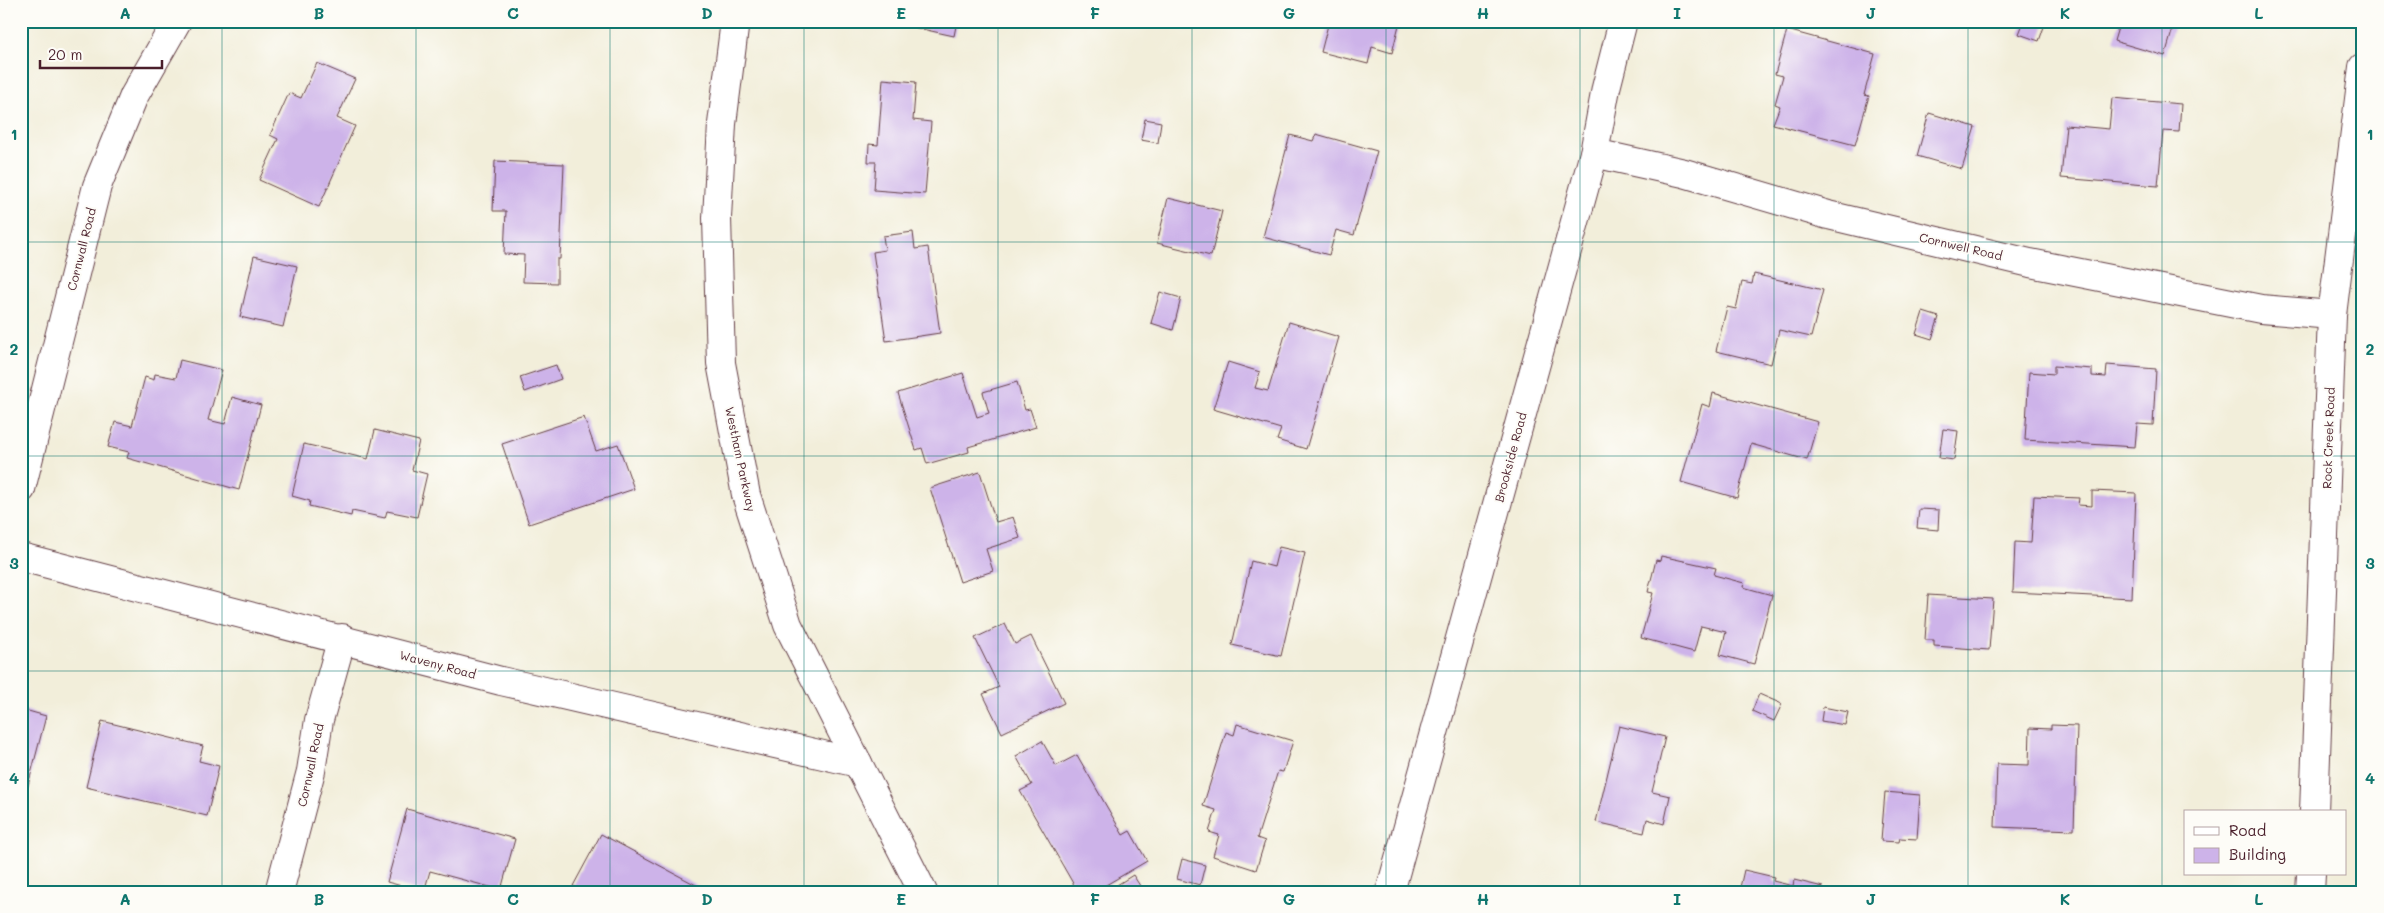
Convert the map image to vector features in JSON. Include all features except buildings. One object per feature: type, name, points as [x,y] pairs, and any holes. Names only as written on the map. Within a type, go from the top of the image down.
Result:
[{"type":"street","name":"Cornwall Road","points":[[21,489],[97,186],[134,96],[177,21]]},
{"type":"street","name":"Westham Parkway","points":[[735,21],[722,124],[717,218],[721,363],[746,495],[788,625],[923,892]]},
{"type":"street","name":"Brookside Road","points":[[1390,892],[1594,152],[1606,88],[1623,21]]},
{"type":"street","name":"Rock Creek Road","points":[[2314,810],[2332,315],[2363,67]]},
{"type":"street","name":"Cornwell Road","points":[[1594,152],[1684,173],[1828,215],[2030,263],[2261,309],[2332,315]]},
{"type":"street","name":"Waveny Road","points":[[21,557],[342,638],[501,681],[858,762]]},
{"type":"street","name":"Cornwall Road","points":[[279,892],[311,771],[320,720],[342,638]]},
{"type":"street","points":[[2310,892],[2311,876]]}]
